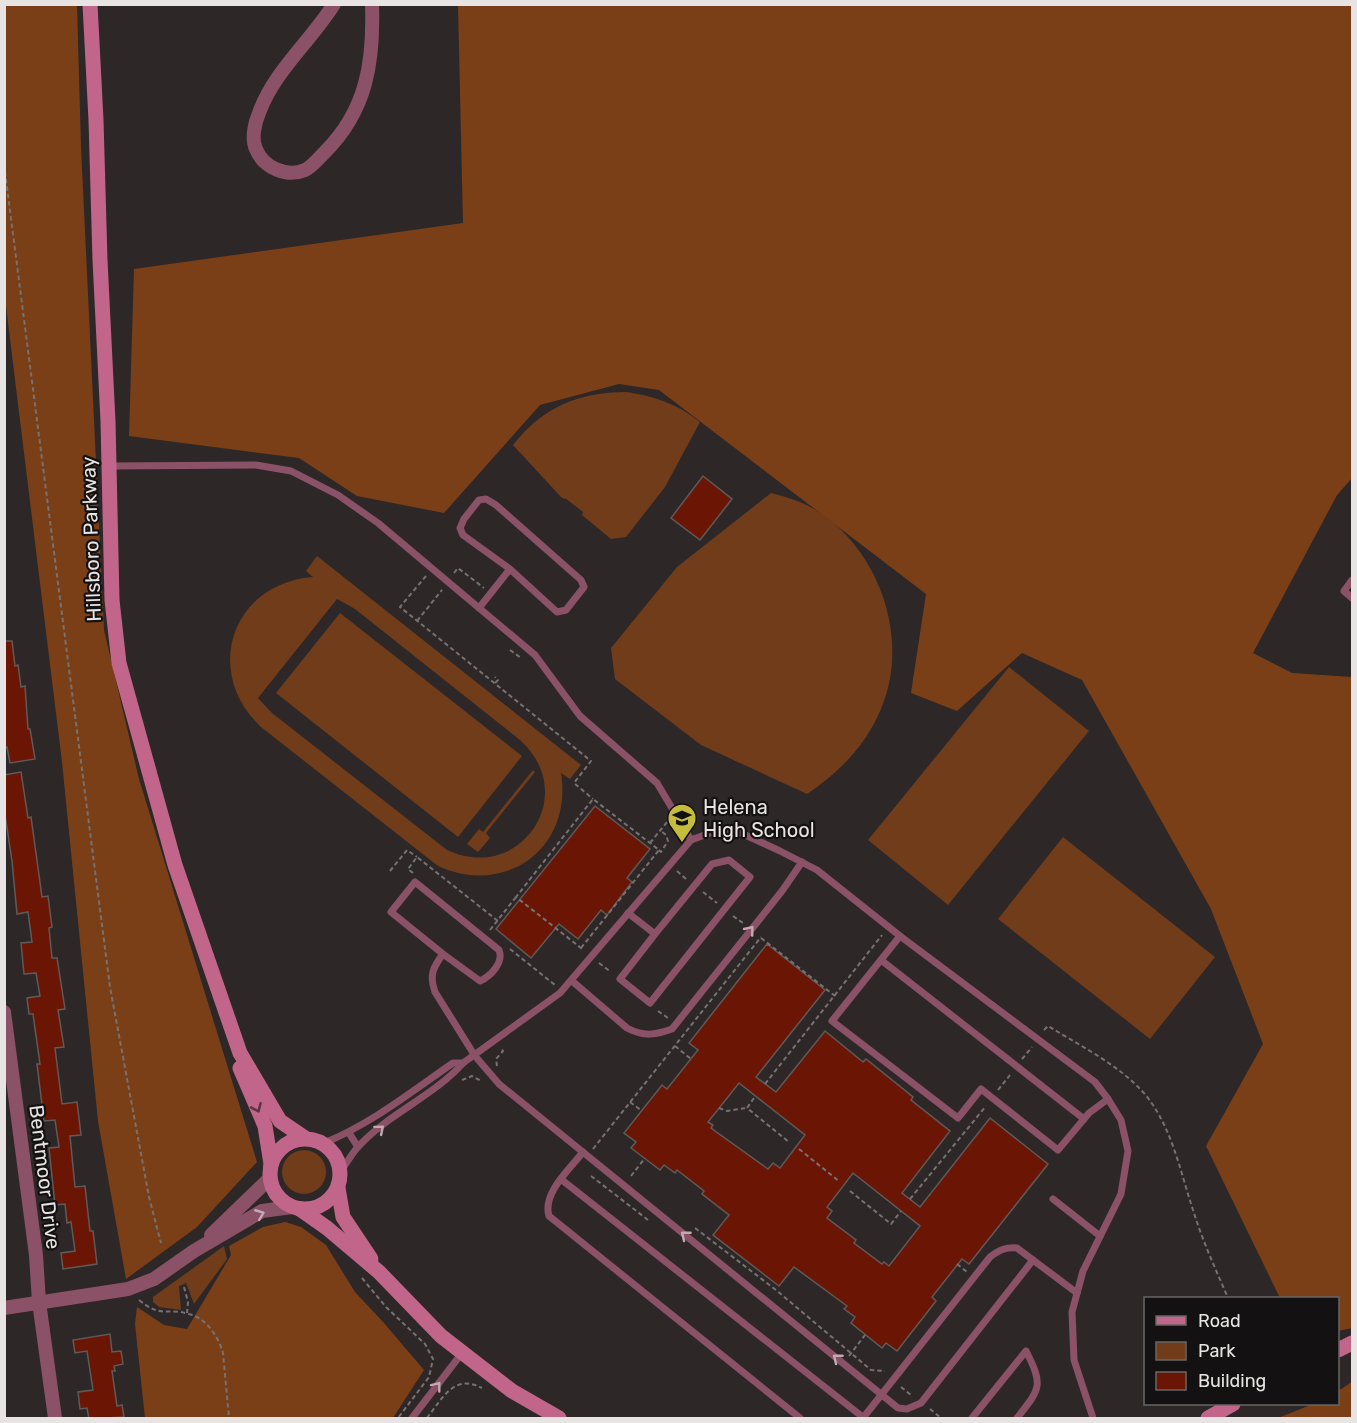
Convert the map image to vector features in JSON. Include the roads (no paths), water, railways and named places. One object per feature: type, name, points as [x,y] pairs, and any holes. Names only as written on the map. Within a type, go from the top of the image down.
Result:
[{"type":"street","name":"Hillsboro Parkway","points":[[90,4],[110,466],[112,600],[119,663],[175,865],[240,1053],[280,1121],[305,1138]]},
{"type":"street","points":[[334,4],[285,68],[265,99],[258,116],[254,135],[255,147],[263,160],[276,170],[291,172],[306,170],[332,145],[354,115],[369,75],[372,51],[372,4]]},
{"type":"street","name":"Bentmoor Drive","points":[[4,1012],[55,1419]]},
{"type":"street","name":"Hillsboro Parkway","points":[[240,1053],[240,1071],[265,1126],[270,1171]]},
{"type":"street","points":[[194,1251],[270,1171],[276,1154],[284,1145],[305,1138],[324,1143],[338,1160],[341,1171],[338,1188],[343,1217],[379,1272]]},
{"type":"street","points":[[270,1171],[277,1196],[327,1228],[379,1272],[441,1336],[462,1353],[512,1391],[559,1419]]},
{"type":"street","points":[[4,1308],[128,1288],[154,1279],[194,1251],[262,1211],[312,1209],[323,1205],[338,1188]]},
{"type":"street","points":[[1339,1350],[1353,1343]]},
{"type":"street","points":[[1208,1419],[1231,1405]]},
{"type":"lane","points":[[110,466],[256,465],[291,471],[346,501],[378,523],[535,655],[580,716],[657,783],[691,840]]},
{"type":"lane","points":[[486,499],[496,505],[581,580],[584,587],[566,610],[557,612],[510,569],[464,535],[460,528],[479,500],[486,499]]},
{"type":"lane","points":[[479,608],[510,569]]},
{"type":"lane","points":[[1353,580],[1344,591],[1353,598]]},
{"type":"lane","points":[[341,1171],[358,1147],[389,1121],[560,993],[691,840],[710,834],[741,833],[817,870],[900,936],[1095,1082],[1121,1120],[1128,1150],[1121,1194],[1083,1271],[1072,1312],[1074,1360],[1093,1419]]},
{"type":"lane","points":[[729,860],[750,877],[650,1003],[620,979],[656,934],[712,864],[729,860]]},
{"type":"lane","points":[[572,981],[627,1028],[646,1035],[672,1029],[802,862]]},
{"type":"lane","points":[[415,882],[499,950],[502,956],[486,978],[480,981],[443,954],[391,912],[415,882]]},
{"type":"lane","points":[[628,913],[656,934]]},
{"type":"lane","points":[[900,936],[832,1021],[958,1118],[981,1089],[1058,1150],[1089,1113],[1108,1099]]},
{"type":"lane","points":[[443,954],[434,965],[431,982],[435,992],[475,1056],[499,1084],[898,1408],[907,1409],[921,1402],[1033,1260]]},
{"type":"lane","points":[[881,960],[1084,1119]]},
{"type":"lane","points":[[324,1143],[349,1133],[383,1112],[453,1063],[464,1063]]},
{"type":"lane","points":[[349,1133],[358,1147]]},
{"type":"lane","points":[[583,1152],[549,1195],[546,1207],[549,1216],[800,1419]]},
{"type":"lane","points":[[562,1180],[864,1418],[990,1257],[1008,1247],[1017,1248],[1077,1293]]},
{"type":"lane","points":[[1053,1200],[1100,1236]]},
{"type":"lane","points":[[972,1419],[1026,1351],[1037,1372],[1037,1394],[1017,1419]]},
{"type":"lane","points":[[412,1419],[462,1353]]},
{"type":"place","name":"Helena High School","points":[[682,844]]}]
